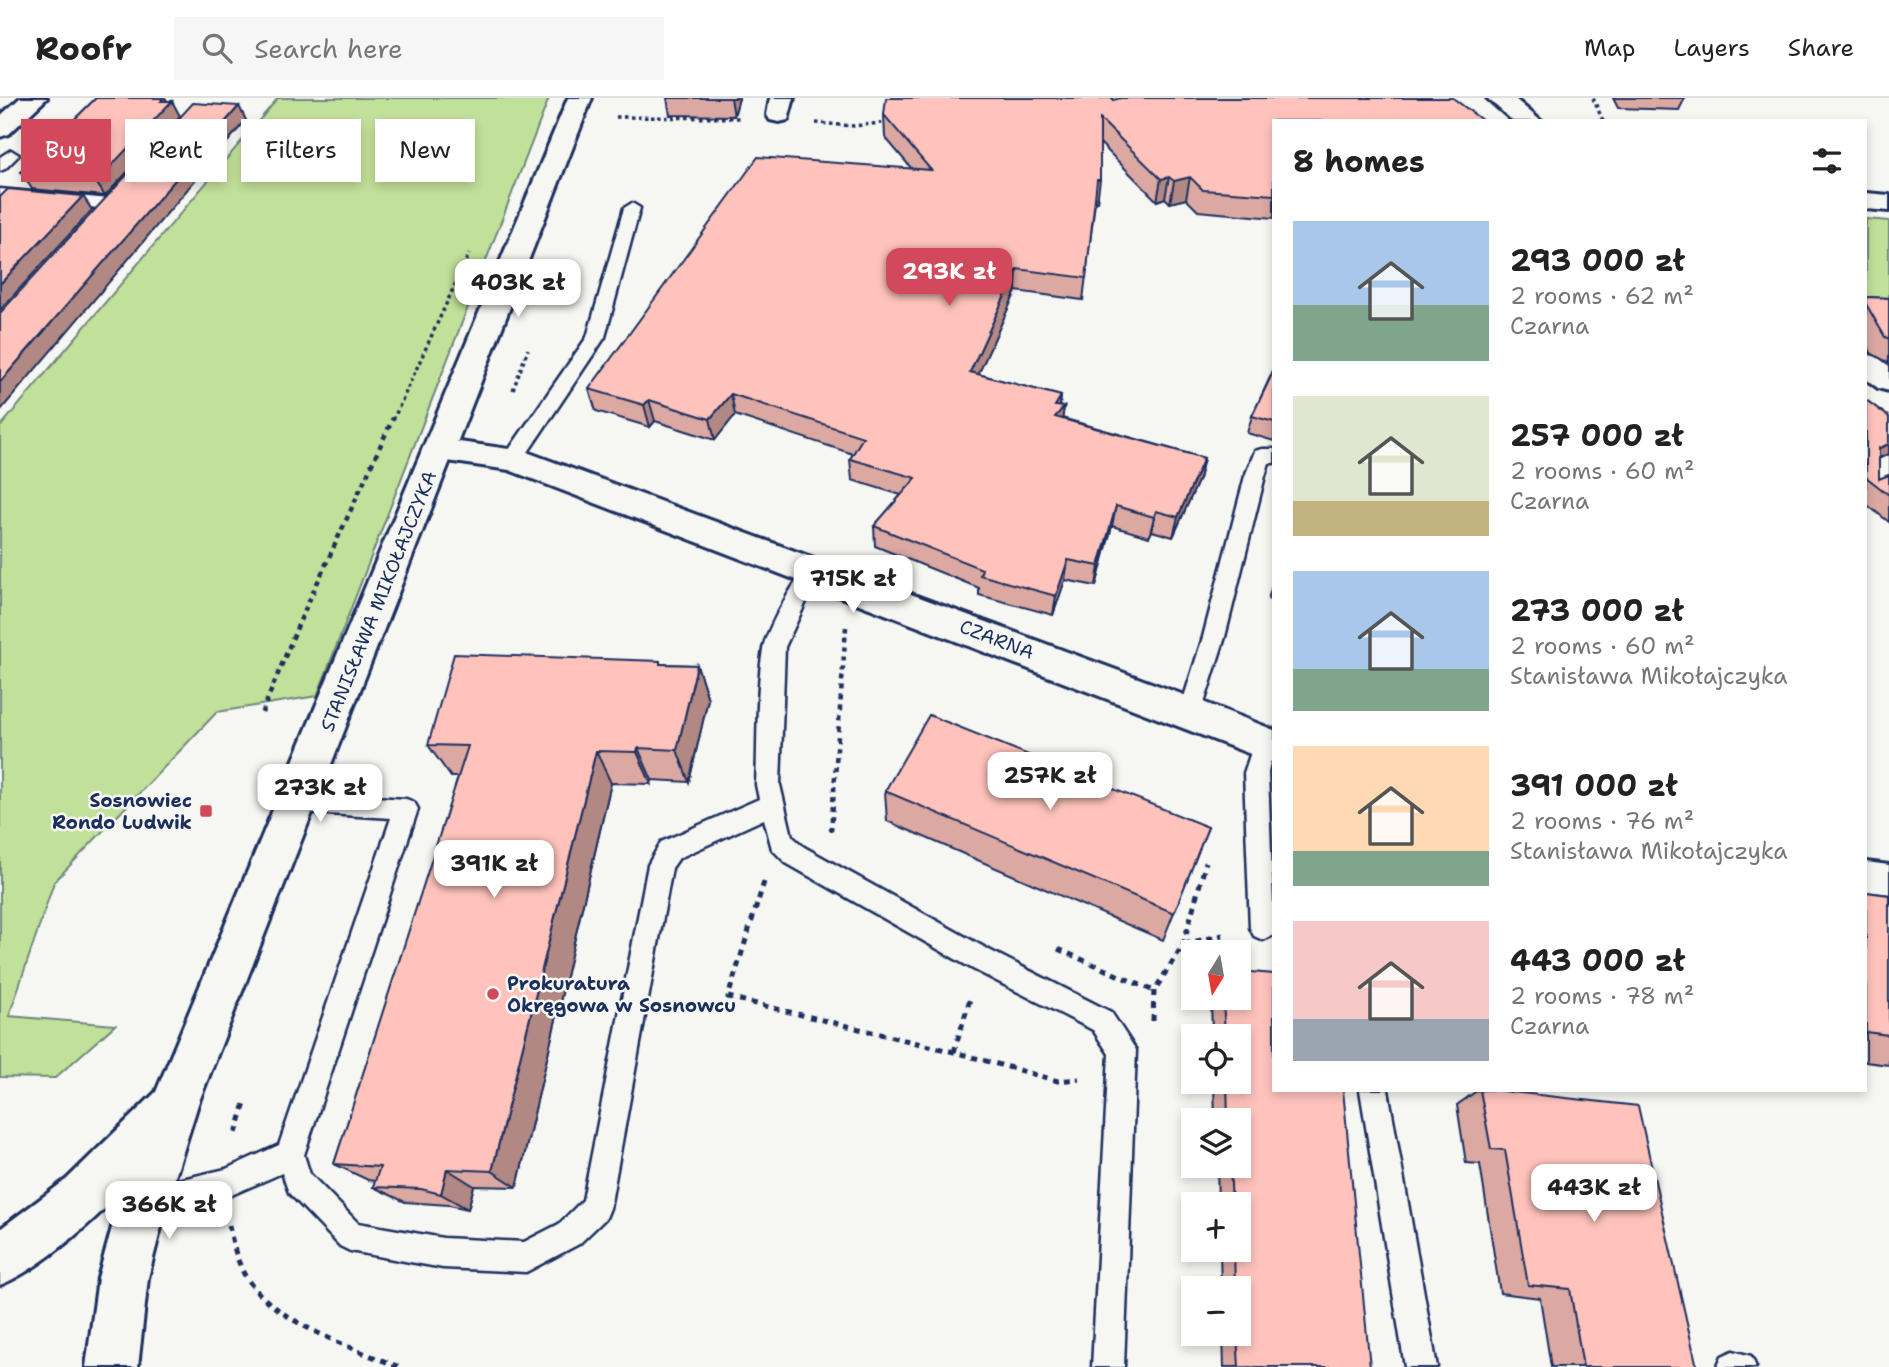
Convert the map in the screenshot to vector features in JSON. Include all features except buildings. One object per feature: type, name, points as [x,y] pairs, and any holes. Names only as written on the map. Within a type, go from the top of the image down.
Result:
[{"type":"street","points":[[0,129],[35,98]]},
{"type":"street","name":"STANISŁAWA MIKOŁAJCZYKA","points":[[112,1367],[123,1278],[144,1200],[175,1104],[580,98]]},
{"type":"street","points":[[1499,98],[1526,119]]},
{"type":"street","points":[[1867,201],[1889,203]]},
{"type":"street","points":[[1867,365],[1889,381]]},
{"type":"street","name":"CZARNA","points":[[438,450],[520,449],[815,571],[1269,745]]},
{"type":"street","points":[[1867,480],[1889,467]]},
{"type":"street","points":[[1867,881],[1889,884]]},
{"type":"street","name":"STANISŁAWA MIKOŁAJCZYKA","points":[[0,1260],[84,1196],[175,1104]]},
{"type":"lane","points":[[0,194],[115,199],[92,224]]},
{"type":"lane","points":[[520,449],[596,337],[632,208]]},
{"type":"lane","points":[[1191,713],[1214,637],[1255,475],[1262,456],[1272,456]]},
{"type":"lane","points":[[815,571],[797,598],[774,647],[768,785],[781,841],[794,855],[982,960],[1102,1021],[1123,1049],[1108,1367]]},
{"type":"lane","points":[[1264,928],[1268,867],[1256,773],[1269,745]]},
{"type":"lane","points":[[296,802],[406,809],[290,1155],[299,1183],[351,1236],[443,1254],[526,1257],[569,1234],[596,1208],[660,865],[670,850],[772,804]]},
{"type":"lane","points":[[1374,1092],[1421,1367]]},
{"type":"lane","points":[[144,1200],[227,1183],[290,1155]]},
{"type":"lane","points":[[1732,1367],[1740,1367]]},
{"type":"path","points":[[1593,98],[1602,119]]},
{"type":"path","points":[[612,117],[615,107]]},
{"type":"path","points":[[262,713],[298,625],[472,246]]},
{"type":"path","points":[[520,449],[504,416],[532,338]]},
{"type":"path","points":[[846,618],[829,849],[794,855],[766,875],[728,997],[954,1052],[1058,1081],[1122,1077]]},
{"type":"path","points":[[1201,940],[1228,934]]},
{"type":"path","points":[[1054,947],[1154,991]]},
{"type":"path","points":[[954,1052],[982,960]]},
{"type":"path","points":[[244,1103],[231,1152],[227,1183],[231,1244],[248,1284],[280,1313],[305,1327],[380,1364],[399,1367]]},
{"type":"green space","points":[[278,98],[549,98],[317,696],[217,712],[54,882],[9,1016],[115,1025],[55,1078],[0,1077],[0,427],[207,182],[227,182],[227,158],[241,142],[241,182],[361,182],[361,119],[260,119]]},
{"type":"green space","points":[[1867,219],[1889,221],[1889,308],[1867,306]]},
{"type":"place","name":"Sosnowiec Rondo Ludwik","points":[[206,811]]},
{"type":"place","name":"Prokuratura Okręgowa w Sosnowcu","points":[[493,994]]}]
